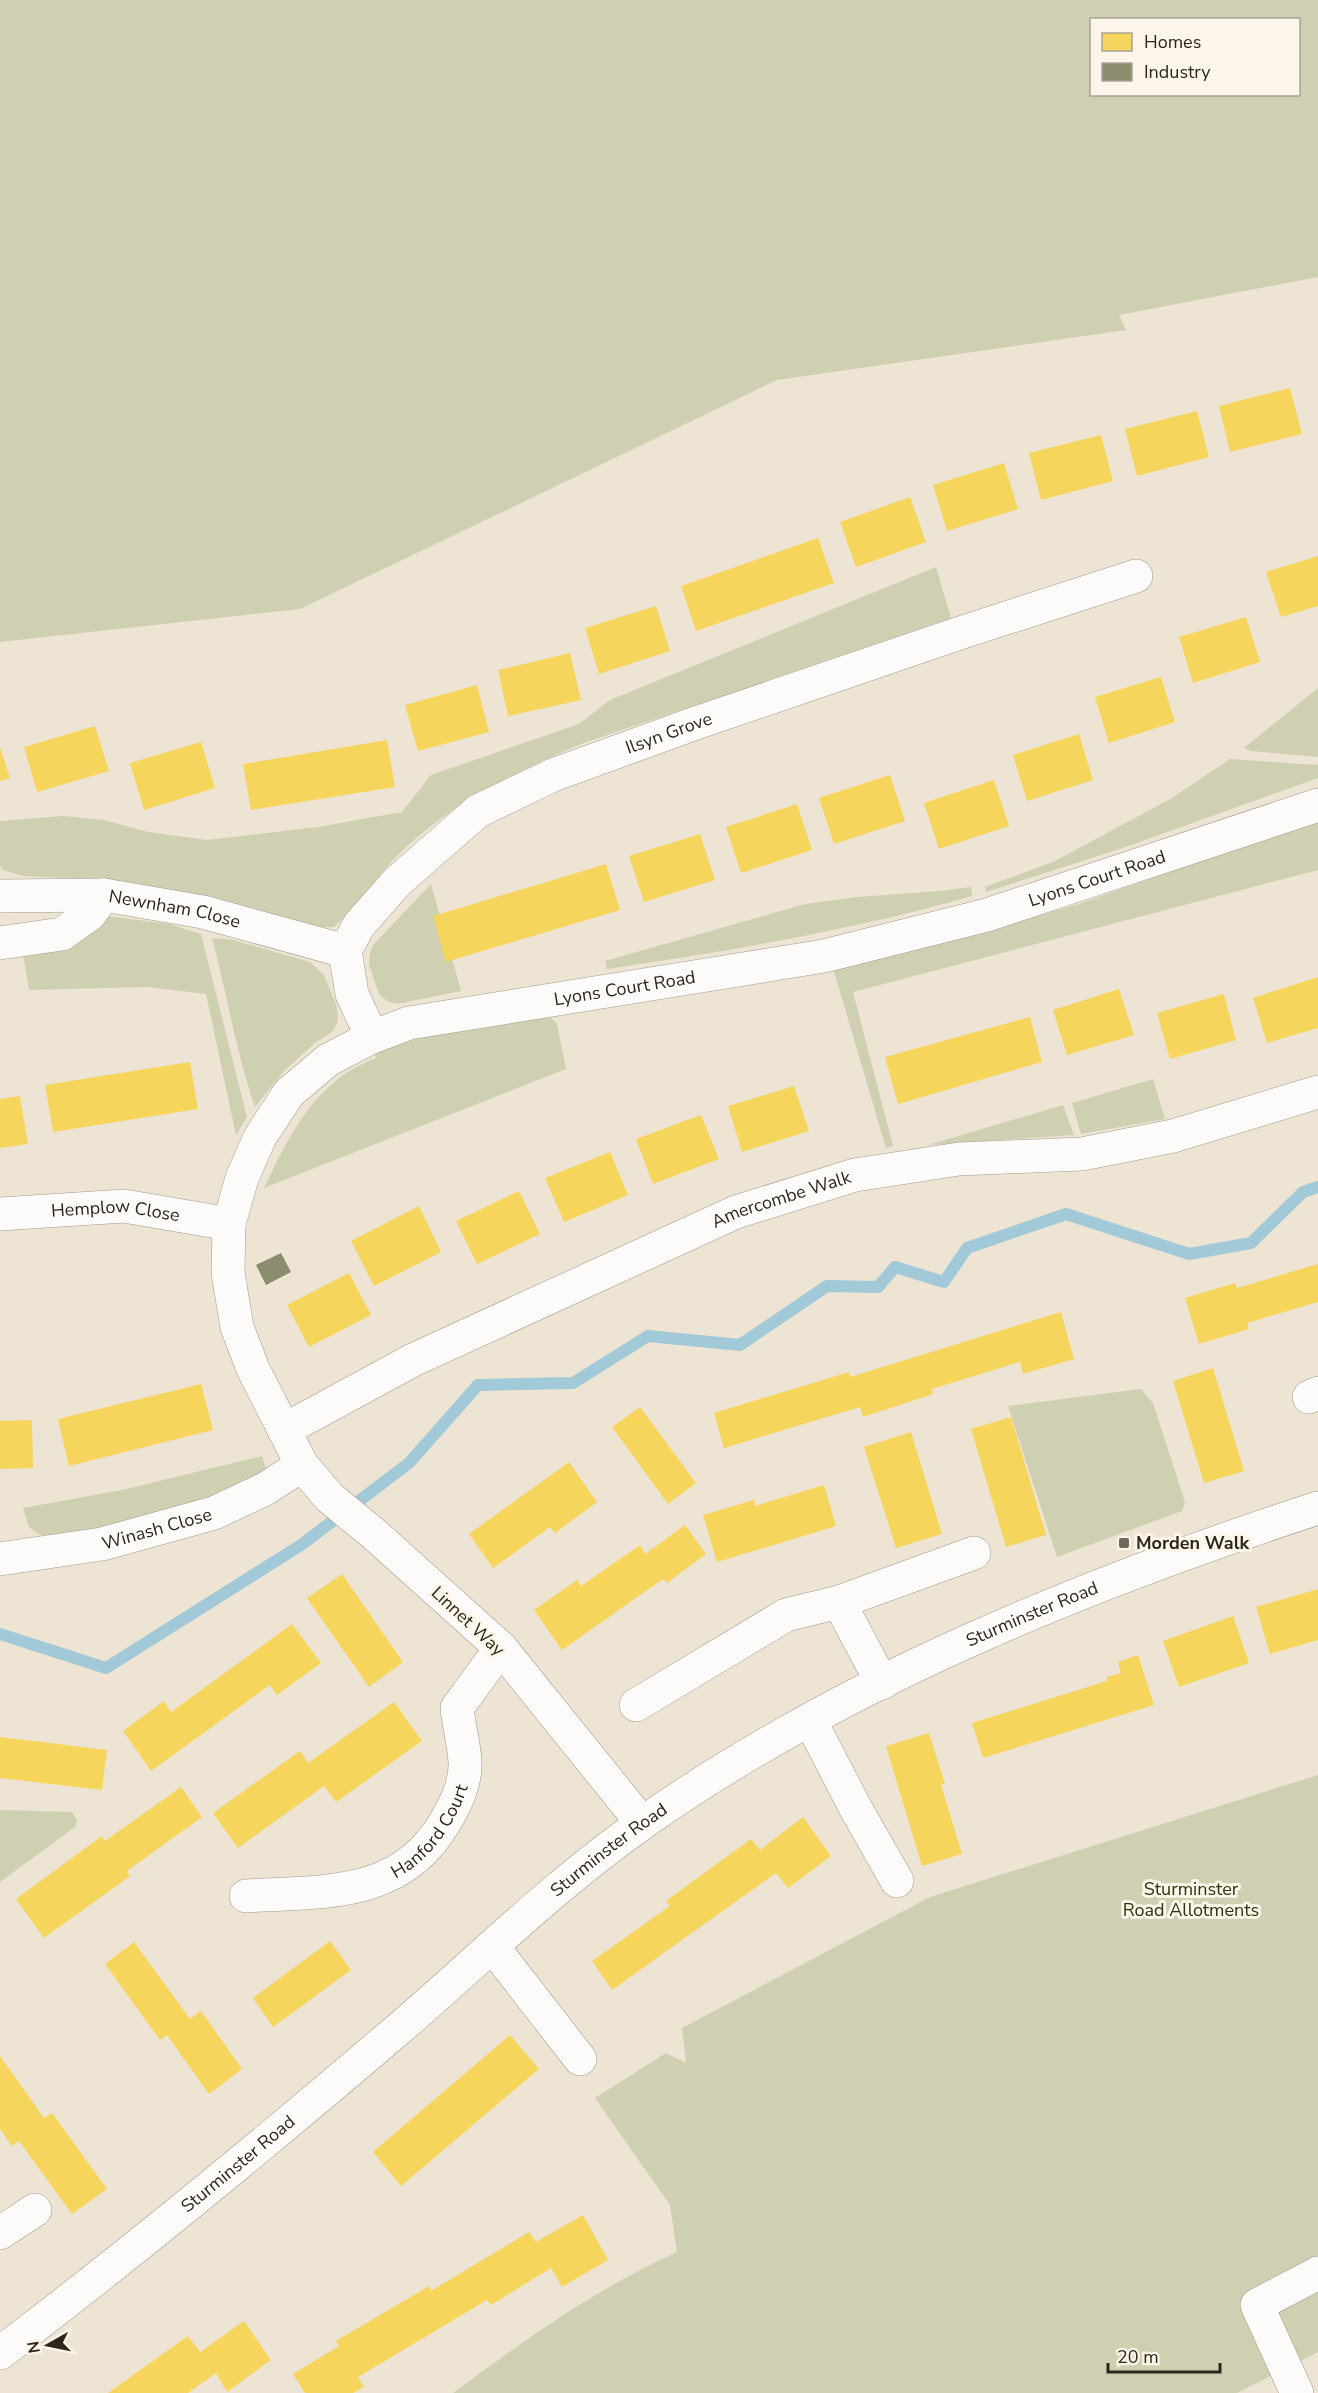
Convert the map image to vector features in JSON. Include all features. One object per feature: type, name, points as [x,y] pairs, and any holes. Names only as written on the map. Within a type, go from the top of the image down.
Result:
[{"type":"street","name":"Ilsyn Grove","points":[[345,951],[359,925],[398,881],[478,812],[552,775],[952,635],[1136,576]]},
{"type":"street","name":"Lyons Court Road","points":[[284,1430],[253,1369],[237,1327],[228,1274],[229,1224],[242,1178],[255,1147],[289,1093],[328,1060],[372,1037],[409,1023],[825,956],[997,912],[1318,805]]},
{"type":"street","name":"Newnham Close","points":[[0,896],[104,895],[203,912],[345,951]]},
{"type":"street","points":[[0,943],[62,934],[90,914],[104,895]]},
{"type":"street","points":[[345,951],[352,994],[372,1037]]},
{"type":"street","name":"Amercombe Walk","points":[[284,1430],[413,1360],[736,1212],[855,1175],[959,1159],[1082,1154],[1173,1136],[1318,1092]]},
{"type":"street","name":"Hemplow Close","points":[[0,1214],[124,1206],[229,1224]]},
{"type":"street","name":"Linnet Way","points":[[284,1430],[302,1465],[329,1497],[374,1534],[501,1648],[642,1823]]},
{"type":"street","name":"Winash Close","points":[[0,1559],[102,1544],[214,1513],[265,1489],[302,1465]]},
{"type":"street","name":"Sturminster Road","points":[[0,2353],[104,2274],[397,2030],[567,1880],[642,1823],[712,1776],[810,1720],[882,1683],[1044,1607],[1202,1546],[1318,1508]]},
{"type":"street","points":[[636,1705],[786,1615],[839,1602],[974,1553]]},
{"type":"street","points":[[839,1602],[882,1683]]},
{"type":"street","name":"Hanford Court","points":[[246,1896],[348,1890],[379,1882],[411,1862],[437,1837],[458,1801],[465,1764],[458,1708],[501,1648]]},
{"type":"street","points":[[810,1720],[856,1809],[897,1881]]},
{"type":"street","points":[[493,1947],[580,2059]]},
{"type":"street","points":[[0,2233],[35,2210]]},
{"type":"street","points":[[1297,2393],[1257,2305],[1318,2273]]},
{"type":"green space","points":[[0,0],[1318,0],[1318,277],[1119,315],[1126,330],[777,380],[300,609],[0,642]]},
{"type":"green space","points":[[936,567],[951,618],[584,743],[510,777],[462,804],[418,836],[391,862],[334,927],[318,927],[220,899],[113,880],[23,876],[3,870],[0,865],[0,821],[63,816],[104,820],[148,832],[207,840],[318,827],[402,812],[431,775],[579,724],[610,700]]},
{"type":"green space","points":[[1318,688],[1318,757],[1252,751],[1244,748]]},
{"type":"green space","points":[[1230,759],[1318,765],[1318,778],[1120,849],[986,892],[985,887],[1053,862],[1172,798]]},
{"type":"green space","points":[[1318,819],[1318,870],[853,992],[893,1146],[886,1148],[833,968],[924,948],[1079,904]]},
{"type":"green space","points":[[431,884],[461,991],[397,1004],[387,1001],[379,994],[369,965],[373,945]]},
{"type":"green space","points":[[971,887],[972,896],[837,929],[699,955],[607,969],[605,961],[805,904]]},
{"type":"green space","points":[[107,916],[169,924],[201,934],[247,1117],[236,1135],[206,994],[147,987],[29,990],[23,955]]},
{"type":"green space","points":[[212,938],[233,940],[310,962],[324,975],[336,1004],[337,1024],[332,1032],[315,1043],[285,1070],[255,1107],[242,1065]]},
{"type":"green space","points":[[549,1016],[557,1024],[566,1069],[264,1188],[306,1112],[329,1086],[343,1075],[376,1058],[373,1048],[402,1036]]},
{"type":"green space","points":[[1153,1079],[1165,1119],[1081,1134],[1072,1103]]},
{"type":"green space","points":[[1063,1105],[1074,1135],[928,1145]]},
{"type":"green space","points":[[1141,1389],[1153,1403],[1185,1502],[1182,1511],[1057,1557],[1008,1406]]},
{"type":"green space","points":[[262,1456],[267,1473],[252,1485],[162,1516],[58,1540],[38,1534],[29,1527],[23,1508],[122,1490]]},
{"type":"green space","name":"Sturminster Road Allotments","points":[[1318,1775],[1318,2352],[1237,2393],[453,2393],[589,2299],[617,2282],[677,2252],[670,2205],[595,2098],[666,2053],[686,2063],[682,2028],[930,1897]]},
{"type":"green space","points":[[0,1810],[72,1812],[77,1821],[75,1827],[0,1882]]},
{"type":"building: Homes","points":[[1290,388],[1302,434],[1230,452],[1219,406]]},
{"type":"building: Homes","points":[[1197,411],[1209,457],[1137,476],[1125,429]]},
{"type":"building: Homes","points":[[1101,435],[1113,481],[1041,500],[1029,453]]},
{"type":"building: Homes","points":[[1004,463],[1018,509],[947,531],[933,485]]},
{"type":"building: Homes","points":[[910,497],[926,542],[856,567],[840,522]]},
{"type":"building: Homes","points":[[818,538],[834,583],[696,631],[681,586]]},
{"type":"building: Homes","points":[[1318,556],[1318,606],[1281,617],[1266,572]]},
{"type":"building: Homes","points":[[656,606],[670,651],[599,674],[585,628]]},
{"type":"building: Homes","points":[[1246,617],[1260,662],[1193,683],[1179,637]]},
{"type":"building: Homes","points":[[570,653],[581,700],[508,716],[498,670]]},
{"type":"building: Homes","points":[[1161,677],[1175,722],[1109,743],[1095,697]]},
{"type":"building: Homes","points":[[477,685],[489,732],[418,751],[405,705]]},
{"type":"building: Homes","points":[[95,726],[109,771],[37,792],[24,747]]},
{"type":"building: Homes","points":[[1079,734],[1093,780],[1027,801],[1013,755]]},
{"type":"building: Homes","points":[[387,740],[395,787],[251,810],[243,764]]},
{"type":"building: Homes","points":[[201,742],[215,788],[144,810],[130,763]]},
{"type":"building: Homes","points":[[0,747],[10,778],[0,781]]},
{"type":"building: Homes","points":[[890,775],[905,821],[834,844],[819,798]]},
{"type":"building: Homes","points":[[994,780],[1009,826],[939,849],[924,803]]},
{"type":"building: Homes","points":[[797,804],[812,850],[741,873],[726,827]]},
{"type":"building: Homes","points":[[700,834],[715,880],[644,902],[629,856]]},
{"type":"building: Homes","points":[[606,864],[620,910],[446,962],[433,916]]},
{"type":"building: Homes","points":[[1318,977],[1318,1028],[1267,1043],[1253,998]]},
{"type":"building: Homes","points":[[1119,989],[1134,1035],[1067,1055],[1053,1010]]},
{"type":"building: Homes","points":[[1224,994],[1236,1040],[1170,1059],[1157,1013]]},
{"type":"building: Homes","points":[[1030,1017],[1042,1062],[898,1104],[885,1057]]},
{"type":"building: Homes","points":[[190,1062],[198,1109],[53,1132],[45,1085]]},
{"type":"building: Homes","points":[[794,1086],[809,1131],[742,1152],[728,1106]]},
{"type":"building: Homes","points":[[20,1096],[28,1144],[0,1148],[0,1099]]},
{"type":"building: Homes","points":[[701,1115],[719,1159],[653,1184],[636,1139]]},
{"type":"building: Homes","points":[[610,1152],[628,1195],[564,1222],[545,1178]]},
{"type":"building: Homes","points":[[519,1191],[540,1234],[477,1264],[456,1221]]},
{"type":"building: Homes","points":[[419,1206],[441,1252],[374,1286],[351,1241]]},
{"type":"building: Homes","points":[[1318,1264],[1318,1302],[1247,1323],[1249,1329],[1199,1344],[1185,1298],[1235,1283],[1237,1288]]},
{"type":"building: Homes","points":[[349,1273],[371,1315],[309,1347],[287,1305]]},
{"type":"building: Homes","points":[[1061,1312],[1074,1359],[1023,1374],[1020,1362],[932,1389],[933,1394],[863,1417],[860,1407],[724,1448],[714,1413],[849,1372],[850,1377]]},
{"type":"building: Homes","points":[[1213,1368],[1244,1471],[1204,1483],[1173,1381]]},
{"type":"building: Homes","points":[[201,1384],[213,1430],[69,1466],[58,1419]]},
{"type":"building: Homes","points":[[640,1407],[696,1483],[668,1504],[612,1427]]},
{"type":"building: Homes","points":[[1011,1417],[1046,1535],[1006,1547],[971,1429]]},
{"type":"building: Homes","points":[[32,1420],[33,1468],[0,1469],[0,1421]]},
{"type":"building: Homes","points":[[911,1432],[942,1534],[896,1548],[864,1447]]},
{"type":"building: Homes","points":[[569,1462],[597,1502],[555,1533],[550,1527],[493,1568],[469,1534]]},
{"type":"building: Homes","points":[[824,1485],[836,1526],[717,1562],[703,1515],[754,1500],[755,1506]]},
{"type":"building: Homes","points":[[685,1525],[706,1554],[667,1583],[663,1579],[562,1650],[534,1610],[577,1580],[581,1586],[640,1545],[645,1554]]},
{"type":"building: Homes","points":[[342,1574],[403,1662],[369,1687],[307,1598]]},
{"type":"building: Homes","points":[[1318,1589],[1318,1640],[1270,1654],[1256,1607]]},
{"type":"building: Homes","points":[[1233,1616],[1249,1663],[1179,1687],[1163,1641]]},
{"type":"building: Homes","points":[[292,1624],[321,1663],[277,1695],[270,1685],[151,1771],[123,1731],[164,1701],[171,1712]]},
{"type":"building: Homes","points":[[1138,1655],[1154,1705],[983,1758],[972,1723],[1107,1681],[1107,1677],[1121,1673],[1118,1662]]},
{"type":"building: Homes","points":[[394,1702],[422,1741],[336,1802],[324,1786],[238,1848],[213,1813],[300,1751],[308,1763]]},
{"type":"building: Homes","points":[[929,1733],[945,1784],[941,1785],[962,1854],[922,1866],[886,1746]]},
{"type":"building: Homes","points":[[0,1737],[107,1750],[102,1790],[0,1778]]},
{"type":"building: Homes","points":[[181,1787],[202,1817],[127,1871],[130,1876],[44,1938],[16,1899],[102,1836],[105,1841]]},
{"type":"building: Homes","points":[[803,1817],[831,1856],[788,1888],[776,1873],[612,1990],[592,1961],[670,1906],[666,1901],[751,1839],[760,1850]]},
{"type":"building: Homes","points":[[330,1941],[351,1970],[273,2027],[253,1998]]},
{"type":"building: Homes","points":[[134,1942],[190,2019],[201,2011],[242,2069],[209,2094],[167,2035],[160,2040],[105,1964]]},
{"type":"building: Homes","points":[[510,2035],[539,2069],[401,2186],[373,2152]]},
{"type":"building: Homes","points":[[0,2056],[44,2118],[52,2113],[107,2189],[72,2214],[19,2141],[12,2146],[0,2129]]},
{"type":"building: Homes","points":[[583,2215],[608,2260],[562,2287],[551,2268],[491,2305],[487,2300],[358,2377],[364,2387],[353,2393],[305,2393],[293,2374],[339,2346],[336,2341],[429,2286],[431,2291],[529,2232],[536,2242]]},
{"type":"building: Homes","points":[[244,2321],[271,2360],[227,2392],[216,2373],[188,2393],[108,2393],[188,2336],[200,2352]]},
{"type":"building: Industry","points":[[281,1253],[291,1272],[266,1285],[256,1265]]},
{"type":"waterway","points":[[0,1634],[106,1668],[301,1545],[409,1463],[478,1385],[573,1383],[648,1336],[740,1345],[827,1286],[878,1287],[895,1267],[944,1282],[967,1248],[1066,1214],[1189,1254],[1251,1243],[1303,1192],[1318,1187]]},
{"type":"place","name":"Morden Walk","points":[[1124,1543]]}]
